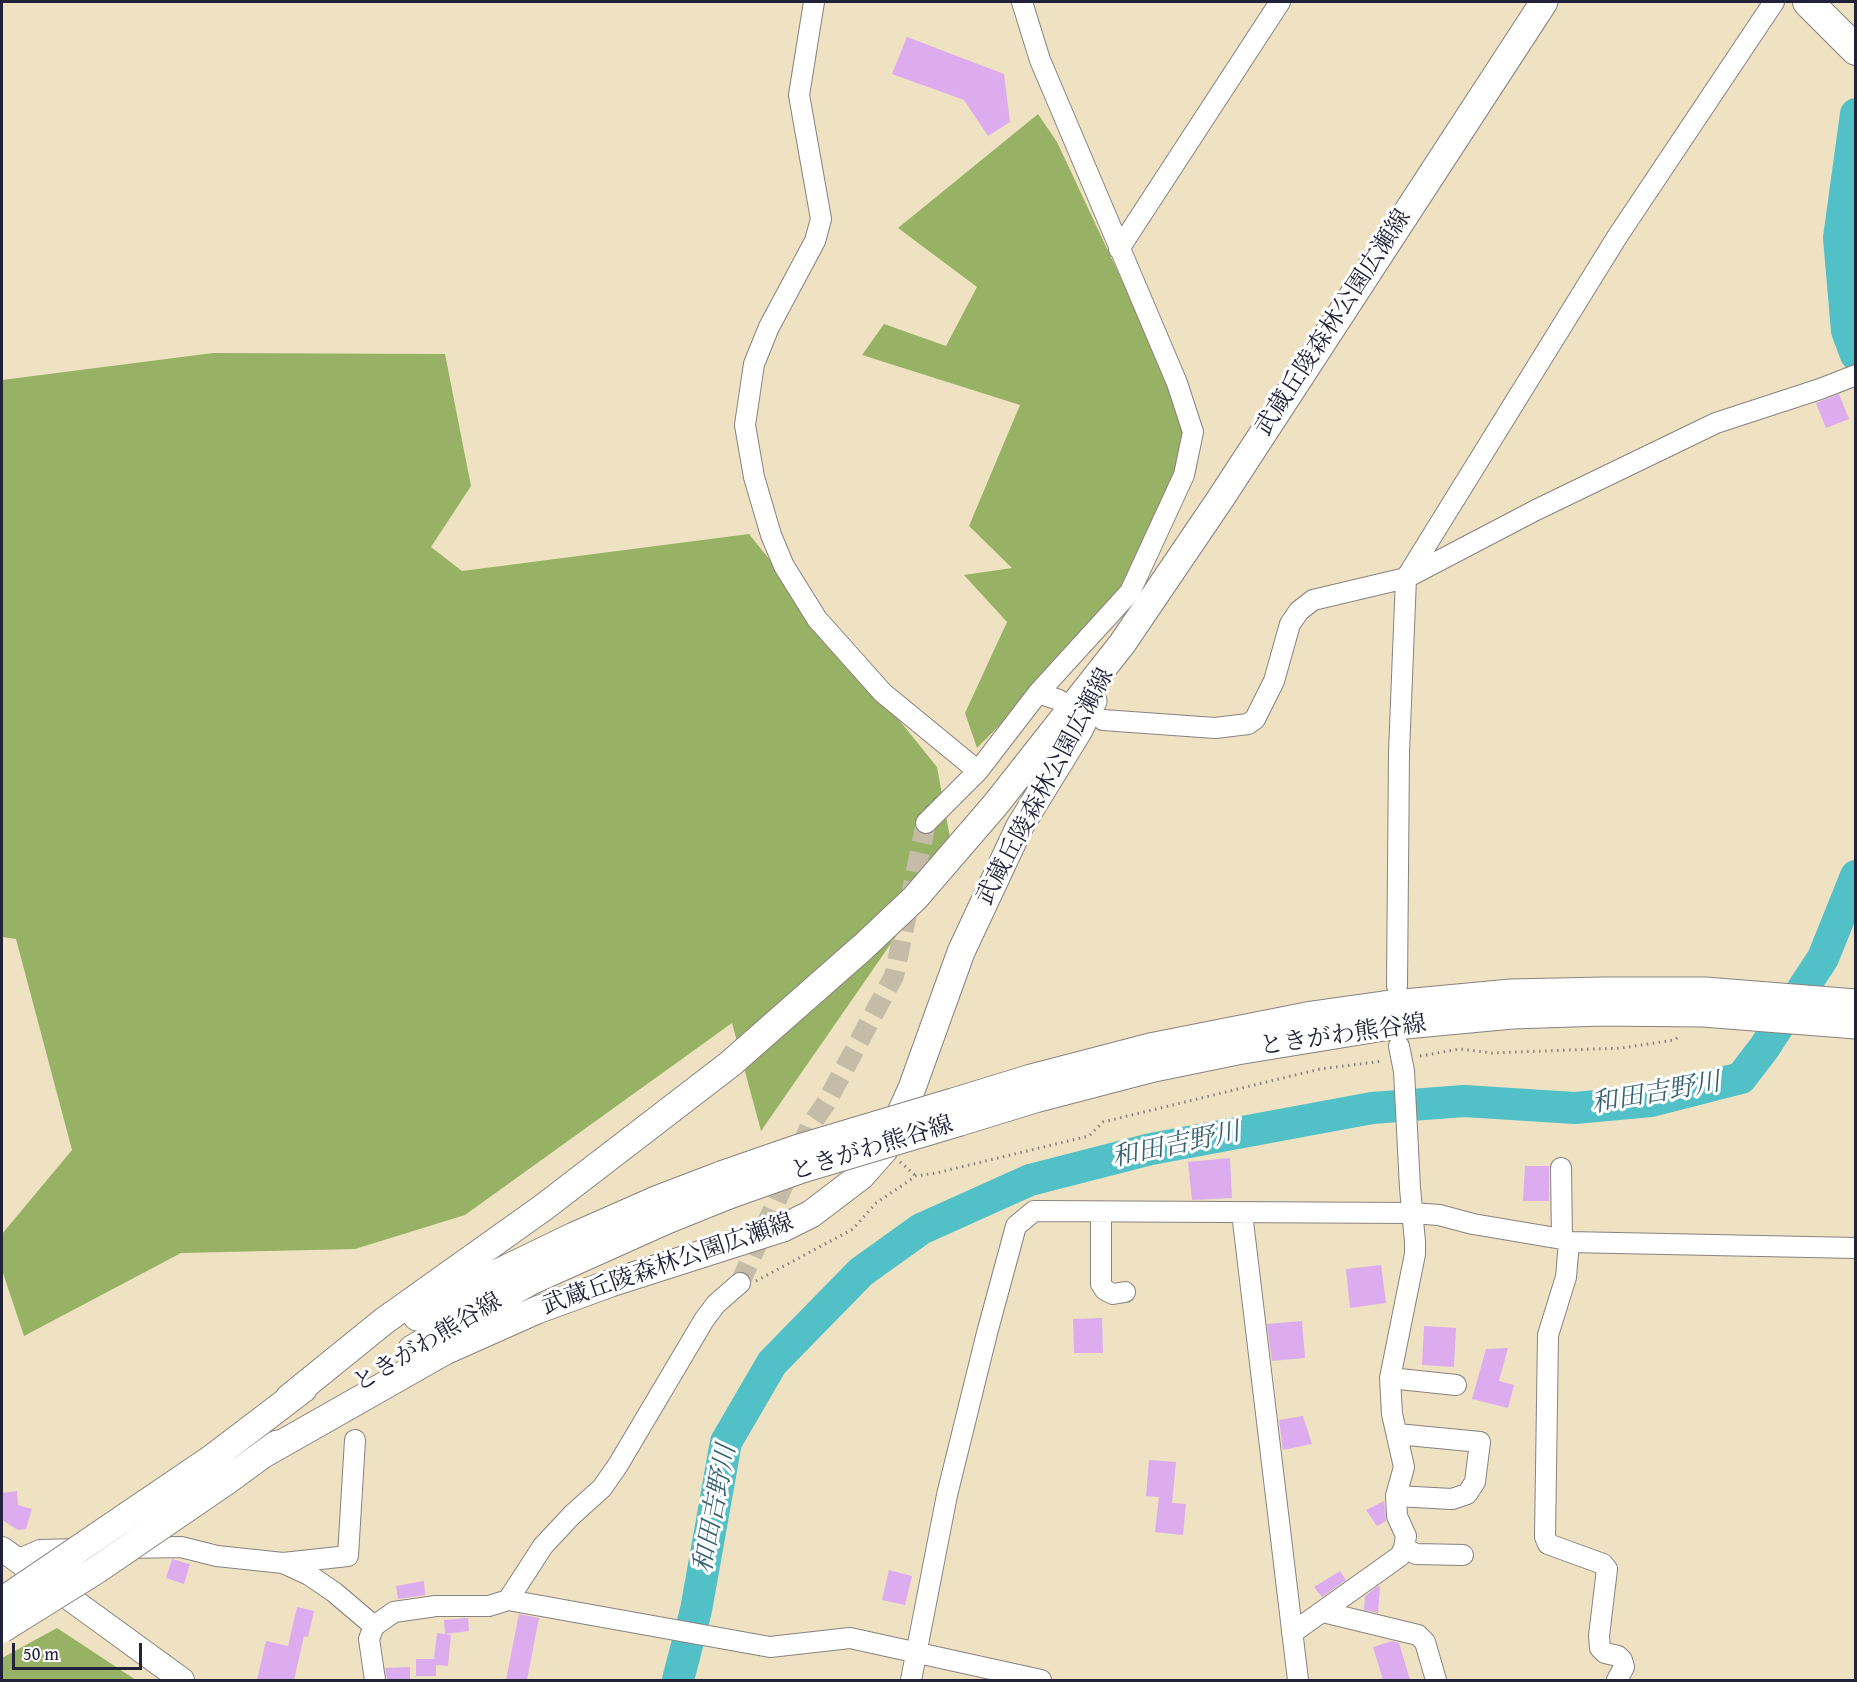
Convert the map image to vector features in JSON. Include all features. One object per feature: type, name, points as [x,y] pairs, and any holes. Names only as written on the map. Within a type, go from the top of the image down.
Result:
[{"type":"main road","name":"武蔵丘陵森林公園広瀬線","points":[[289,1398],[384,1321],[544,1207],[730,1064],[915,898],[981,822],[1122,644],[1221,498],[1544,2]]},
{"type":"main road","points":[[1810,3],[1856,50]]},
{"type":"main road","name":"武蔵丘陵森林公園広瀬線","points":[[262,1455],[445,1351],[537,1310],[611,1283],[783,1228],[811,1214],[861,1176],[884,1150],[912,1088],[961,952],[1020,826],[1078,730],[1122,644]]},
{"type":"main road","name":"ときがわ熊谷線","points":[[2,1601],[211,1458],[289,1398],[367,1347],[481,1281],[658,1199],[802,1169],[957,1112],[1035,1099],[1154,1068],[1237,1051],[1384,1027],[1512,1016],[1711,1002],[1856,1003]]},
{"type":"main road","name":"ときがわ熊谷線","points":[[1711,1002],[1856,1025]]},
{"type":"main road","name":"ときがわ熊谷線","points":[[2,1629],[96,1571],[225,1482],[355,1386],[482,1308],[725,1185]]},
{"type":"street","points":[[813,2],[799,96],[821,219],[815,241],[769,327],[754,364],[745,425],[754,477],[775,545],[784,566],[817,619],[883,693],[978,771]]},
{"type":"street","points":[[926,823],[978,771],[1038,693],[1130,592],[1184,475],[1191,442],[1192,432],[1177,383],[1040,60],[1022,2]]},
{"type":"street","points":[[1119,249],[1280,2]]},
{"type":"street","points":[[1397,986],[1399,752],[1406,578],[1617,237],[1774,2]]},
{"type":"street","points":[[1103,720],[1215,728],[1248,724],[1255,719],[1274,681],[1290,624],[1299,610],[1313,600],[1406,578],[1536,510],[1716,423],[1820,390],[1856,375]]},
{"type":"street","points":[[1038,693],[1059,700]]},
{"type":"street","points":[[1292,1633],[1400,1556],[1404,1548],[1406,1536],[1397,1516],[1396,1496],[1404,1467],[1392,1414],[1390,1378],[1415,1254],[1402,1059]]},
{"type":"street","points":[[1561,1168],[1566,1277],[1548,1335],[1545,1537],[1548,1544],[1603,1564],[1607,1569],[1599,1636],[1600,1648],[1605,1653],[1618,1656],[1622,1660],[1624,1666],[1617,1680]]},
{"type":"street","points":[[911,1680],[958,1449],[1016,1226],[1034,1211],[1412,1213],[1439,1215],[1473,1224],[1566,1241],[1856,1248]]},
{"type":"street","points":[[1101,1212],[1101,1284],[1105,1290],[1113,1294],[1125,1292]]},
{"type":"street","points":[[1242,1213],[1298,1680]]},
{"type":"street","points":[[508,1600],[543,1546],[602,1488],[704,1320],[716,1304],[740,1283]]},
{"type":"street","points":[[1390,1378],[1456,1385]]},
{"type":"street","points":[[1396,1496],[1452,1499],[1467,1494],[1475,1482],[1480,1442],[1397,1434]]},
{"type":"street","points":[[9,1554],[40,1550],[181,1547],[217,1556],[283,1563],[348,1556],[355,1440]]},
{"type":"street","points":[[1404,1548],[1416,1554],[1463,1555]]},
{"type":"street","points":[[9,1554],[182,1680]]},
{"type":"street","points":[[283,1563],[309,1575],[334,1592],[374,1626]]},
{"type":"street","points":[[375,1680],[369,1639],[374,1626],[394,1611],[436,1606],[489,1606],[508,1600],[770,1647],[850,1638],[1041,1680]]},
{"type":"street","points":[[1323,1612],[1418,1635],[1425,1642],[1436,1680]]},
{"type":"path","points":[[740,1283],[750,1284],[853,1229],[876,1203],[916,1176],[1089,1136],[1102,1122],[1320,1069],[1460,1049],[1492,1053],[1622,1048],[1674,1040],[1682,1035]]},
{"type":"green space","points":[[1038,114],[1057,142],[1193,432],[1109,615],[977,748],[965,713],[1007,622],[964,575],[1012,568],[969,526],[1020,405],[862,355],[884,324],[946,346],[977,287],[898,228]]},
{"type":"green space","points":[[213,353],[445,354],[471,486],[431,547],[462,571],[749,534],[937,767],[953,854],[761,1131],[732,1023],[465,1215],[355,1249],[181,1253],[24,1336],[2,1270],[2,1234],[72,1150],[16,939],[2,937],[2,380]]},
{"type":"green space","points":[[57,1628],[136,1680],[2,1680],[2,1658]]},
{"type":"building","points":[[907,37],[1004,74],[1010,122],[988,136],[964,100],[892,74]]},
{"type":"building","points":[[1839,394],[1849,419],[1826,428],[1816,403]]},
{"type":"building","points":[[1230,1158],[1232,1198],[1192,1200],[1188,1162]]},
{"type":"building","points":[[1525,1166],[1549,1166],[1549,1201],[1523,1201]]},
{"type":"building","points":[[1381,1265],[1386,1303],[1350,1308],[1346,1269]]},
{"type":"building","points":[[1102,1318],[1103,1353],[1074,1353],[1073,1319]]},
{"type":"building","points":[[1302,1321],[1305,1358],[1272,1361],[1267,1324]]},
{"type":"building","points":[[1424,1326],[1456,1328],[1454,1367],[1422,1365]]},
{"type":"building","points":[[1508,1348],[1499,1381],[1514,1385],[1508,1408],[1472,1399],[1486,1349]]},
{"type":"building","points":[[1303,1416],[1312,1444],[1283,1450],[1279,1420]]},
{"type":"building","points":[[1149,1460],[1176,1462],[1172,1503],[1186,1504],[1183,1535],[1155,1532],[1159,1497],[1146,1496]]},
{"type":"building","points":[[17,1491],[18,1505],[32,1509],[26,1529],[18,1530],[2,1520],[2,1493]]},
{"type":"building","points":[[1384,1501],[1386,1521],[1377,1526],[1366,1510]]},
{"type":"building","points":[[172,1559],[190,1564],[184,1584],[166,1578]]},
{"type":"building","points":[[889,1570],[912,1576],[905,1605],[882,1600]]},
{"type":"building","points":[[1340,1571],[1346,1580],[1322,1597],[1314,1587]]},
{"type":"building","points":[[424,1581],[425,1595],[398,1599],[396,1586]]},
{"type":"building","points":[[1378,1586],[1380,1587],[1378,1613],[1364,1610],[1365,1596]]},
{"type":"building","points":[[297,1607],[314,1611],[308,1637],[304,1636],[294,1680],[257,1680],[266,1641],[288,1646]]},
{"type":"building","points":[[519,1614],[539,1618],[527,1680],[506,1680]]},
{"type":"building","points":[[468,1618],[469,1631],[445,1634],[444,1620]]},
{"type":"building","points":[[437,1633],[451,1635],[448,1666],[436,1665],[436,1676],[416,1676],[416,1659],[434,1659]]},
{"type":"building","points":[[1392,1641],[1399,1643],[1410,1680],[1383,1680],[1373,1647]]},
{"type":"building","points":[[410,1667],[410,1680],[387,1680],[385,1668]]},
{"type":"waterway","name":"和田吉野川","points":[[1856,114],[1839,238],[1847,331],[1856,355]]},
{"type":"waterway","name":"和田吉野川","points":[[678,1680],[696,1610],[726,1442],[772,1363],[861,1272],[921,1229],[1030,1180],[1151,1149],[1372,1108],[1464,1101],[1575,1108],[1651,1101],[1741,1078],[1764,1048],[1823,958],[1856,876]]},
{"type":"tunnel","points":[[740,1283],[810,1126],[826,1103],[894,976],[926,823]]}]
